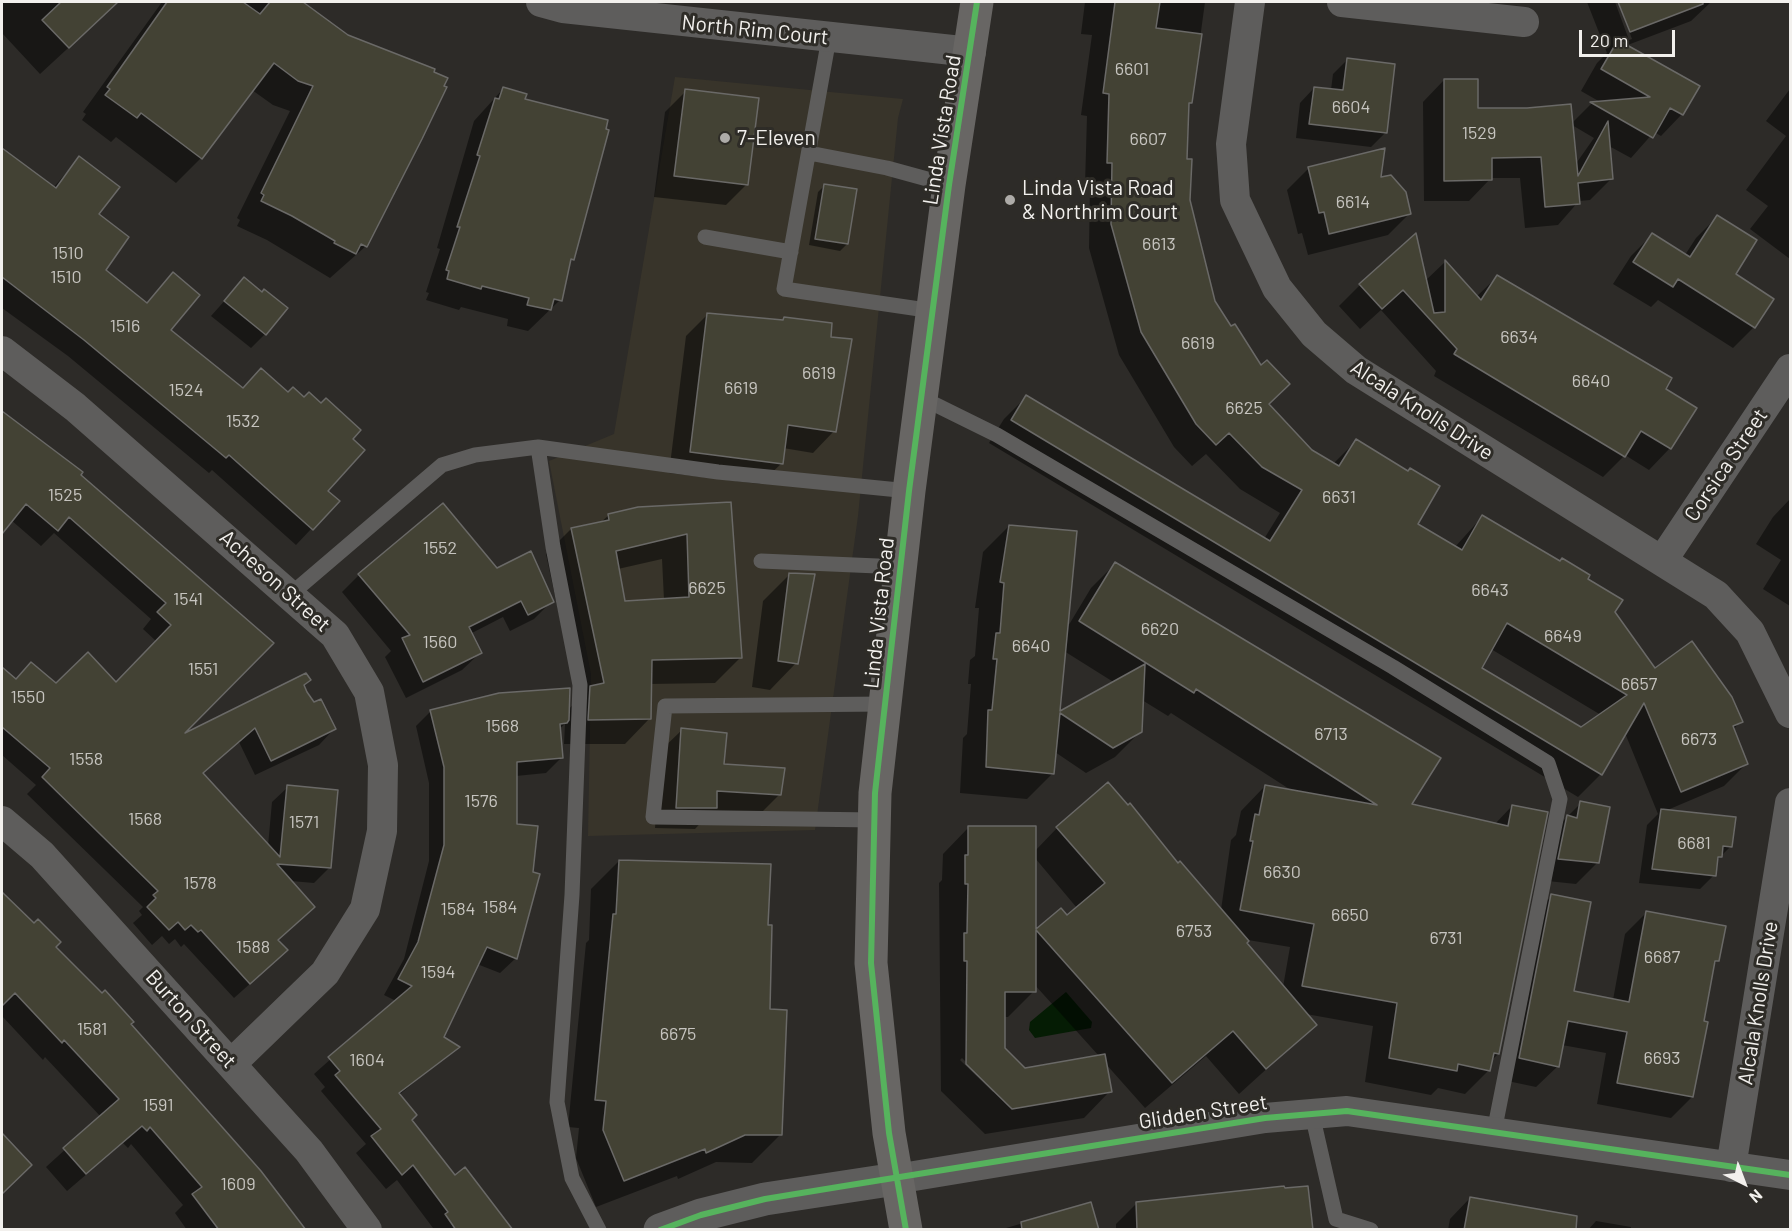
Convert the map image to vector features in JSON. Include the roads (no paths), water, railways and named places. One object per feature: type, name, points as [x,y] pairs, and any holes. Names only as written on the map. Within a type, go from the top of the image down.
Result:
[{"type":"main road","name":"Linda Vista Road","points":[[906,1230],[896,1179],[872,963],[875,820],[909,491],[949,185],[977,2]]},
{"type":"street","name":"North Rim Court","points":[[541,2],[563,8],[971,52]]},
{"type":"street","name":"Alcala Knolls Drive","points":[[1250,2],[1231,144],[1235,200],[1277,288],[1314,334],[1356,370],[1716,595],[1750,632],[1791,713]]},
{"type":"street","points":[[1342,2],[1524,22]]},
{"type":"street","name":"Acheson Street","points":[[2,351],[75,407],[291,594],[335,635],[369,692],[383,765],[382,831],[365,909],[325,973],[231,1064]]},
{"type":"street","name":"Corsica Street","points":[[1662,561],[1791,369]]},
{"type":"street","name":"Alcala Knolls Drive","points":[[1731,1167],[1791,803]]},
{"type":"street","name":"Burton Street","points":[[2,821],[42,855],[309,1151],[367,1230]]},
{"type":"street","name":"Glidden Street","points":[[660,1230],[700,1215],[765,1200],[1265,1118],[1347,1111],[1791,1175]]},
{"type":"lane","points":[[829,38],[784,289],[933,311]]},
{"type":"lane","points":[[809,153],[887,168],[949,185]]},
{"type":"lane","points":[[705,237],[791,252]]},
{"type":"lane","points":[[921,398],[997,435],[1393,667],[1548,763],[1560,799],[1494,1132]]},
{"type":"lane","points":[[538,447],[553,548],[580,685],[572,894],[557,1102],[572,1178],[599,1230]]},
{"type":"lane","points":[[291,594],[442,465],[475,455],[538,447],[718,472],[909,491]]},
{"type":"lane","points":[[760,561],[901,567]]},
{"type":"lane","points":[[875,820],[652,817],[665,706],[886,704]]},
{"type":"lane","points":[[1312,1114],[1336,1219],[1371,1230]]},
{"type":"place","name":"7-Eleven","points":[[725,138]]},
{"type":"place","name":"Linda Vista Road & Northrim Court","points":[[1010,200]]}]
